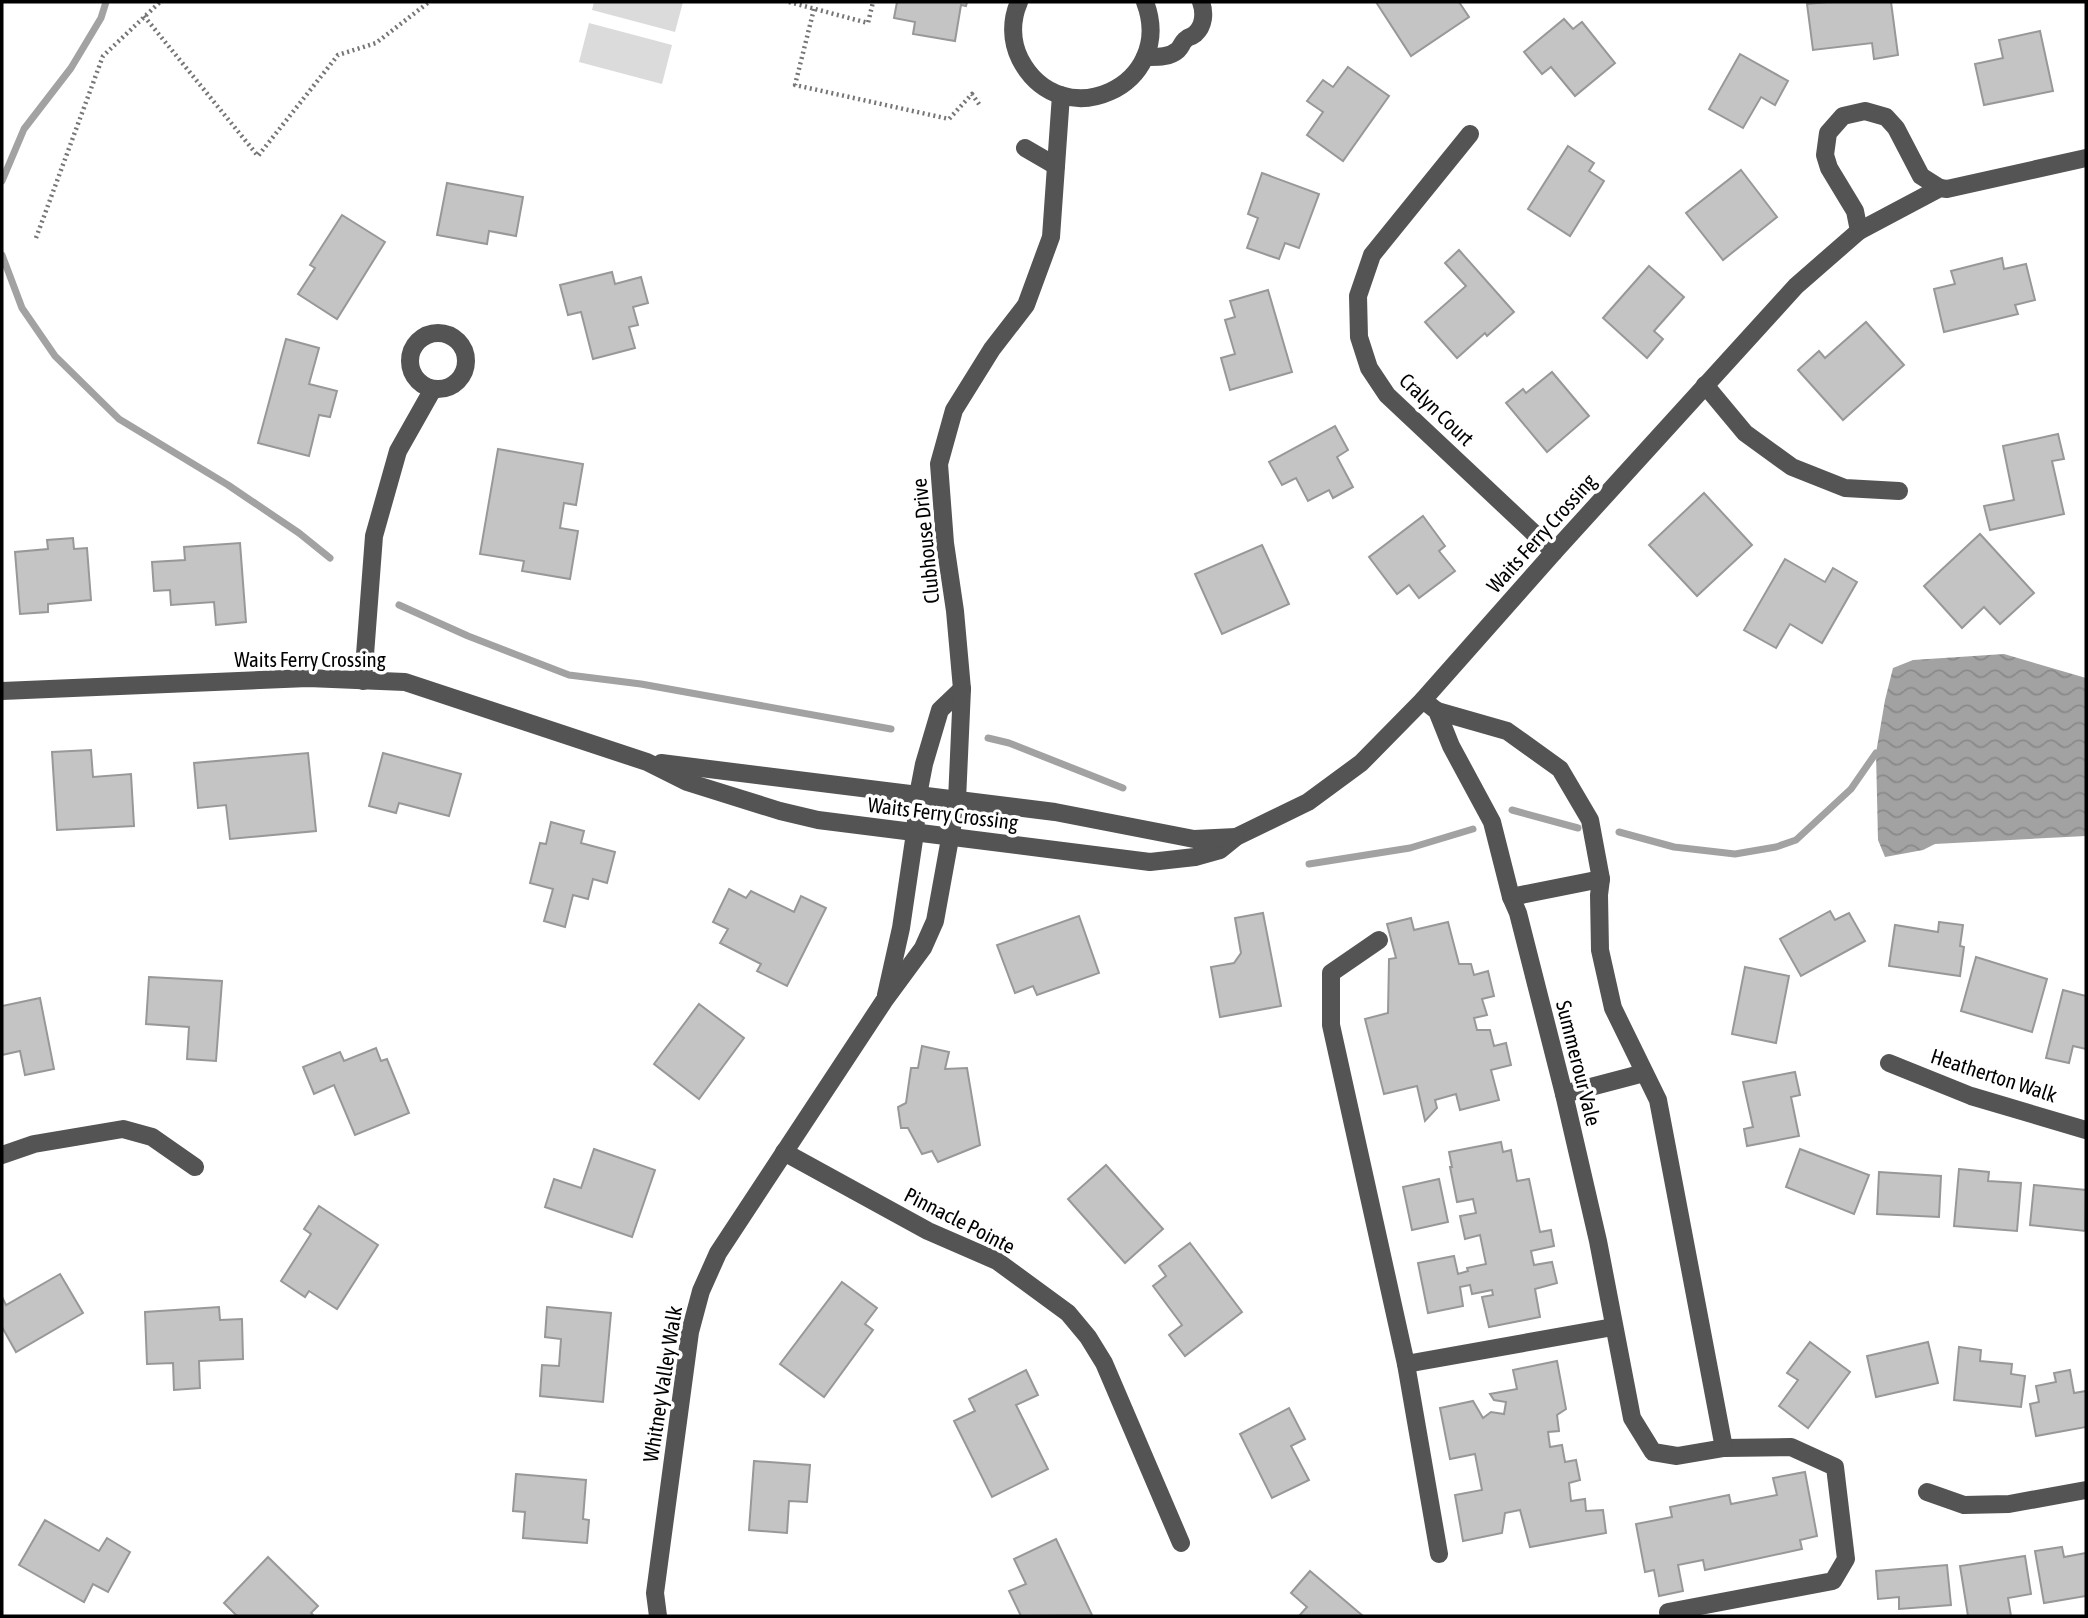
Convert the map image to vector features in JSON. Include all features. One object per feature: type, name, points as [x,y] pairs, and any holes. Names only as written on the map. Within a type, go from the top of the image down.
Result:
[{"type":"street","points":[[1019,2],[1013,23],[1013,39],[1025,68],[1047,89],[1077,98],[1107,94],[1133,76],[1145,57],[1151,34],[1145,2]]},
{"type":"street","points":[[1145,57],[1161,57],[1180,49],[1186,39],[1196,33],[1203,23],[1201,2]]},
{"type":"street","name":"Clubhouse Drive","points":[[957,800],[962,689],[939,464],[954,410],[992,349],[1026,305],[1051,237],[1061,95]]},
{"type":"street","points":[[1859,231],[1855,211],[1829,168],[1825,155],[1828,133],[1843,116],[1865,111],[1885,117],[1896,128],[1922,176],[1940,188]]},
{"type":"street","name":"Cralyn Court","points":[[1470,134],[1371,255],[1358,296],[1359,337],[1369,368],[1387,395],[1554,552]]},
{"type":"street","points":[[1025,148],[1056,166]]},
{"type":"street","name":"Waits Ferry Crossing","points":[[2,691],[308,678],[405,682],[647,762],[687,782],[818,820],[1150,862],[1195,857],[1220,850],[1236,837],[1308,802],[1362,763],[1430,706],[1554,552],[1796,286],[1859,231],[1940,188],[1947,189],[2086,158]]},
{"type":"street","points":[[1705,385],[1745,433],[1792,467],[1845,488],[1899,491]]},
{"type":"street","points":[[363,681],[373,536],[398,451],[433,389]]},
{"type":"street","points":[[918,795],[940,710],[962,689]]},
{"type":"street","points":[[1430,706],[1507,731],[1560,769],[1590,820],[1601,879],[1600,950],[1613,1008],[1658,1100],[1724,1448],[1791,1447],[1835,1467],[1846,1559],[1833,1581],[1668,1612]]},
{"type":"street","name":"Summerour Vale","points":[[1430,706],[1492,822],[1511,897],[1518,913],[1598,1241],[1632,1418],[1653,1451],[1677,1456],[1724,1448]]},
{"type":"street","name":"Waits Ferry Crossing","points":[[647,762],[1055,812],[1194,839],[1236,837]]},
{"type":"street","name":"Whitney Valley Walk","points":[[884,1001],[901,928],[918,795]]},
{"type":"street","name":"Whitney Valley Walk","points":[[658,1616],[655,1593],[690,1332],[701,1292],[718,1253],[884,1001],[923,948],[935,921],[957,800]]},
{"type":"street","points":[[1511,897],[1601,879]]},
{"type":"street","points":[[1379,940],[1331,972],[1331,1025],[1406,1364],[1439,1554]]},
{"type":"street","name":"Heatherton Walk","points":[[1889,1063],[1971,1096],[2086,1129]]},
{"type":"street","points":[[1564,1094],[1644,1073]]},
{"type":"street","points":[[2,1155],[34,1144],[123,1129],[152,1137],[195,1167]]},
{"type":"street","name":"Pinnacle Pointe","points":[[784,1153],[928,1231],[997,1261],[1068,1314],[1088,1337],[1104,1363],[1181,1543]]},
{"type":"street","points":[[1406,1364],[1613,1327]]},
{"type":"street","points":[[1927,1492],[1964,1504],[2009,1504],[2086,1490]]},
{"type":"path","points":[[36,238],[103,56],[160,2]]},
{"type":"path","points":[[144,16],[258,156],[338,55],[376,43],[429,2]]},
{"type":"path","points":[[789,2],[868,23],[873,2]]},
{"type":"path","points":[[814,9],[795,85],[949,119],[972,94],[981,107]]},
{"type":"shaded area","points":[[594,2],[683,2],[675,32],[592,10]]},
{"type":"shaded area","points":[[589,23],[672,45],[662,84],[579,62]]},
{"type":"water","points":[[2004,654],[2086,678],[2086,836],[1935,844],[1923,850],[1885,857],[1878,840],[1876,753],[1893,668],[1913,660]]},
{"type":"building","points":[[897,2],[967,2],[966,6],[961,5],[955,41],[913,34],[915,22],[894,18]]},
{"type":"building","points":[[1376,2],[1459,2],[1469,17],[1411,56]]},
{"type":"building","points":[[1891,2],[1898,55],[1874,59],[1872,43],[1813,50],[1807,4]]},
{"type":"building","points":[[1564,19],[1573,29],[1582,22],[1615,63],[1575,96],[1551,67],[1542,74],[1524,52]]},
{"type":"building","points":[[2040,31],[2053,91],[1984,105],[1975,64],[2003,58],[1999,40]]},
{"type":"building","points":[[1740,54],[1788,81],[1775,105],[1761,97],[1743,128],[1709,109]]},
{"type":"building","points":[[1348,67],[1389,96],[1343,161],[1307,135],[1323,112],[1307,101],[1323,80],[1333,87]]},
{"type":"building","points":[[1568,146],[1594,163],[1589,171],[1604,181],[1570,236],[1528,209]]},
{"type":"building","points":[[1741,170],[1777,217],[1723,260],[1686,213]]},
{"type":"building","points":[[1262,173],[1319,194],[1299,248],[1285,243],[1279,259],[1247,248],[1258,218],[1248,214]]},
{"type":"building","points":[[447,183],[523,197],[516,236],[489,231],[487,244],[437,235]]},
{"type":"building","points":[[342,215],[385,242],[337,319],[298,294],[315,268],[310,265]]},
{"type":"building","points":[[1459,250],[1514,312],[1457,358],[1425,322],[1466,286],[1445,263]]},
{"type":"building","points":[[2002,258],[2004,269],[2026,264],[2035,300],[2015,305],[2018,314],[1944,332],[1934,289],[1955,284],[1951,271]]},
{"type":"building","points":[[1649,266],[1684,297],[1654,331],[1663,339],[1647,358],[1603,318]]},
{"type":"building","points":[[612,272],[615,284],[641,277],[648,303],[633,307],[638,325],[629,327],[635,348],[593,359],[581,312],[568,315],[560,285]]},
{"type":"building","points":[[1268,290],[1292,372],[1230,390],[1221,358],[1235,354],[1225,320],[1235,317],[1230,301]]},
{"type":"building","points":[[1866,322],[1904,365],[1843,420],[1798,370],[1819,351],[1825,358]]},
{"type":"building","points":[[286,339],[319,348],[309,384],[337,391],[330,417],[319,415],[309,456],[258,443]]},
{"type":"building","points":[[1552,372],[1589,416],[1547,452],[1506,403],[1523,389],[1526,393]]},
{"type":"building","points":[[1335,426],[1348,450],[1337,457],[1353,487],[1333,498],[1329,490],[1308,501],[1296,478],[1282,485],[1269,462]]},
{"type":"building","points":[[2058,434],[2064,459],[2052,461],[2064,514],[1990,530],[1984,506],[2014,500],[2003,446]]},
{"type":"building","points":[[498,449],[583,464],[576,505],[564,503],[560,528],[578,531],[570,579],[522,571],[524,561],[480,554]]},
{"type":"building","points":[[1704,493],[1752,545],[1697,596],[1649,545]]},
{"type":"building","points":[[1423,516],[1445,546],[1439,551],[1455,571],[1419,598],[1409,585],[1397,594],[1369,557]]},
{"type":"building","points":[[1980,534],[2034,593],[2000,624],[1984,607],[1962,628],[1924,586]]},
{"type":"building","points":[[73,538],[74,549],[87,548],[91,600],[48,604],[48,612],[20,614],[15,552],[48,549],[47,540]]},
{"type":"building","points":[[240,543],[246,622],[216,625],[214,602],[171,605],[170,590],[154,591],[152,562],[185,560],[184,547]]},
{"type":"building","points":[[1262,545],[1289,604],[1222,634],[1195,574]]},
{"type":"building","points":[[1785,559],[1825,582],[1833,568],[1857,582],[1822,643],[1790,624],[1776,648],[1744,630]]},
{"type":"building","points":[[91,750],[93,777],[131,774],[134,826],[57,830],[52,752]]},
{"type":"building","points":[[308,753],[316,831],[230,839],[226,805],[198,808],[194,763]]},
{"type":"building","points":[[383,753],[461,774],[449,816],[399,803],[396,813],[369,806]]},
{"type":"building","points":[[551,822],[584,831],[581,843],[615,852],[607,883],[593,879],[588,899],[573,895],[565,927],[544,921],[553,889],[530,883],[540,843],[546,844]]},
{"type":"building","points":[[729,889],[746,898],[751,891],[794,912],[801,896],[826,908],[787,986],[757,971],[761,964],[720,943],[728,929],[713,922]]},
{"type":"building","points":[[1830,911],[1835,920],[1849,913],[1865,941],[1801,976],[1780,939]]},
{"type":"building","points":[[1263,913],[1281,1006],[1220,1017],[1211,967],[1234,963],[1241,953],[1235,918]]},
{"type":"building","points":[[1079,916],[1099,973],[1037,995],[1033,986],[1015,993],[997,945]]},
{"type":"building","points":[[1411,918],[1414,930],[1448,922],[1459,964],[1471,964],[1474,975],[1488,971],[1494,996],[1482,999],[1487,1015],[1474,1018],[1477,1030],[1490,1030],[1494,1046],[1506,1043],[1511,1065],[1491,1070],[1499,1100],[1460,1110],[1456,1094],[1435,1100],[1437,1108],[1425,1121],[1417,1086],[1384,1094],[1365,1019],[1388,1013],[1389,959],[1396,958],[1387,924]]},
{"type":"building","points":[[1939,922],[1963,925],[1960,946],[1964,947],[1960,976],[1889,966],[1895,925],[1938,932]]},
{"type":"building","points":[[1976,957],[2047,979],[2032,1032],[1961,1011]]},
{"type":"building","points":[[1745,967],[1789,976],[1776,1043],[1732,1034]]},
{"type":"building","points":[[149,977],[222,981],[216,1061],[187,1059],[189,1027],[146,1024]]},
{"type":"building","points":[[2063,990],[2086,996],[2086,1049],[2073,1046],[2069,1063],[2046,1058]]},
{"type":"building","points":[[40,998],[54,1069],[25,1075],[20,1051],[2,1055],[2,1006]]},
{"type":"building","points":[[699,1004],[744,1038],[699,1099],[654,1064]]},
{"type":"building","points":[[922,1046],[949,1052],[945,1069],[967,1068],[980,1145],[938,1162],[932,1151],[922,1154],[908,1128],[901,1128],[898,1107],[906,1103],[911,1068],[918,1068]]},
{"type":"building","points":[[376,1048],[381,1061],[387,1059],[409,1113],[355,1135],[334,1085],[314,1094],[303,1067],[340,1052],[344,1061]]},
{"type":"building","points":[[1795,1072],[1800,1095],[1791,1097],[1799,1136],[1747,1146],[1744,1129],[1753,1127],[1743,1082]]},
{"type":"building","points":[[1501,1142],[1503,1152],[1511,1150],[1517,1181],[1529,1179],[1540,1232],[1551,1230],[1554,1246],[1531,1251],[1534,1265],[1552,1262],[1557,1283],[1535,1289],[1540,1317],[1489,1327],[1482,1297],[1493,1295],[1492,1290],[1472,1294],[1470,1285],[1460,1287],[1463,1306],[1428,1313],[1418,1263],[1454,1256],[1458,1274],[1468,1271],[1467,1268],[1486,1264],[1480,1235],[1465,1239],[1460,1216],[1476,1213],[1473,1199],[1457,1202],[1449,1152]]},
{"type":"building","points":[[594,1149],[655,1170],[632,1237],[545,1207],[554,1179],[581,1188]]},
{"type":"building","points":[[1800,1149],[1869,1175],[1854,1214],[1786,1187]]},
{"type":"building","points":[[1106,1165],[1163,1229],[1125,1263],[1068,1199]]},
{"type":"building","points":[[1959,1169],[1989,1172],[1988,1181],[2021,1183],[2017,1231],[1954,1226]]},
{"type":"building","points":[[1879,1172],[1941,1176],[1939,1217],[1877,1214]]},
{"type":"building","points":[[1439,1179],[1448,1222],[1412,1230],[1403,1187]]},
{"type":"building","points":[[2034,1185],[2086,1190],[2085,1231],[2030,1225]]},
{"type":"building","points":[[319,1206],[378,1245],[337,1309],[309,1291],[305,1297],[281,1281],[311,1234],[304,1229]]},
{"type":"building","points":[[1190,1243],[1242,1312],[1185,1356],[1169,1335],[1182,1325],[1153,1286],[1166,1276],[1159,1266]]},
{"type":"building","points":[[60,1274],[83,1313],[16,1352],[2,1327],[2,1297],[6,1305]]},
{"type":"building","points":[[842,1282],[877,1308],[865,1324],[873,1330],[824,1397],[780,1364]]},
{"type":"building","points":[[219,1307],[220,1320],[242,1319],[243,1359],[199,1361],[200,1388],[174,1390],[173,1363],[147,1364],[145,1312]]},
{"type":"building","points":[[547,1307],[611,1313],[603,1402],[540,1396],[542,1365],[559,1366],[561,1339],[545,1337]]},
{"type":"building","points":[[1810,1342],[1850,1372],[1808,1428],[1779,1406],[1798,1380],[1787,1373]]},
{"type":"building","points":[[1928,1342],[1938,1383],[1876,1397],[1867,1356]]},
{"type":"building","points":[[1959,1347],[1981,1350],[1980,1361],[2012,1364],[2011,1374],[2025,1376],[2021,1407],[1954,1400]]},
{"type":"building","points":[[1557,1361],[1566,1409],[1557,1415],[1559,1431],[1548,1432],[1550,1447],[1562,1445],[1565,1462],[1576,1460],[1580,1480],[1569,1483],[1571,1501],[1585,1499],[1586,1511],[1603,1510],[1606,1533],[1530,1547],[1520,1510],[1505,1513],[1502,1533],[1463,1541],[1455,1495],[1482,1490],[1475,1454],[1450,1459],[1440,1408],[1473,1401],[1483,1418],[1491,1412],[1504,1414],[1506,1402],[1494,1400],[1490,1394],[1517,1389],[1513,1370]]},
{"type":"building","points":[[1026,1370],[1038,1395],[1016,1405],[1048,1469],[992,1497],[954,1421],[975,1411],[969,1399]]},
{"type":"building","points":[[2070,1370],[2074,1393],[2086,1391],[2086,1427],[2036,1436],[2030,1404],[2039,1402],[2036,1386],[2056,1382],[2054,1373]]},
{"type":"building","points":[[1289,1408],[1305,1439],[1291,1446],[1309,1480],[1272,1498],[1240,1434]]},
{"type":"building","points":[[754,1461],[810,1465],[807,1502],[789,1501],[787,1533],[749,1530]]},
{"type":"building","points":[[1805,1472],[1817,1536],[1800,1540],[1802,1549],[1705,1570],[1703,1560],[1678,1565],[1683,1591],[1659,1596],[1654,1570],[1645,1572],[1636,1524],[1672,1517],[1670,1507],[1729,1495],[1731,1504],[1777,1495],[1773,1478]]},
{"type":"building","points":[[516,1474],[586,1480],[583,1519],[589,1520],[587,1543],[523,1538],[525,1512],[513,1511]]},
{"type":"building","points":[[45,1520],[99,1551],[107,1538],[130,1552],[108,1592],[93,1584],[84,1602],[19,1565]]},
{"type":"building","points":[[1056,1539],[1092,1615],[1021,1616],[1009,1591],[1026,1584],[1014,1559]]},
{"type":"building","points":[[2062,1547],[2064,1557],[2086,1553],[2086,1596],[2044,1603],[2035,1551]]},
{"type":"building","points":[[2025,1556],[2031,1594],[2008,1598],[2011,1616],[1968,1616],[1960,1566]]},
{"type":"building","points":[[268,1557],[318,1606],[311,1613],[314,1616],[237,1616],[224,1603]]},
{"type":"building","points":[[1947,1565],[1951,1605],[1899,1609],[1899,1597],[1878,1599],[1876,1571]]},
{"type":"building","points":[[1310,1571],[1363,1616],[1299,1616],[1307,1607],[1291,1593]]},
{"type":"waterway","points":[[2,181],[24,129],[71,68],[101,18],[106,2]]},
{"type":"waterway","points":[[2,255],[22,308],[55,356],[119,419],[228,485],[299,533],[330,558]]},
{"type":"waterway","points":[[399,605],[468,636],[569,675],[641,684],[891,729]]},
{"type":"waterway","points":[[988,738],[1009,743],[1123,788]]},
{"type":"waterway","points":[[1619,832],[1674,847],[1735,854],[1776,847],[1796,840],[1851,789],[1876,753]]},
{"type":"waterway","points":[[1512,810],[1578,828]]},
{"type":"waterway","points":[[1309,864],[1410,848],[1473,829]]}]
